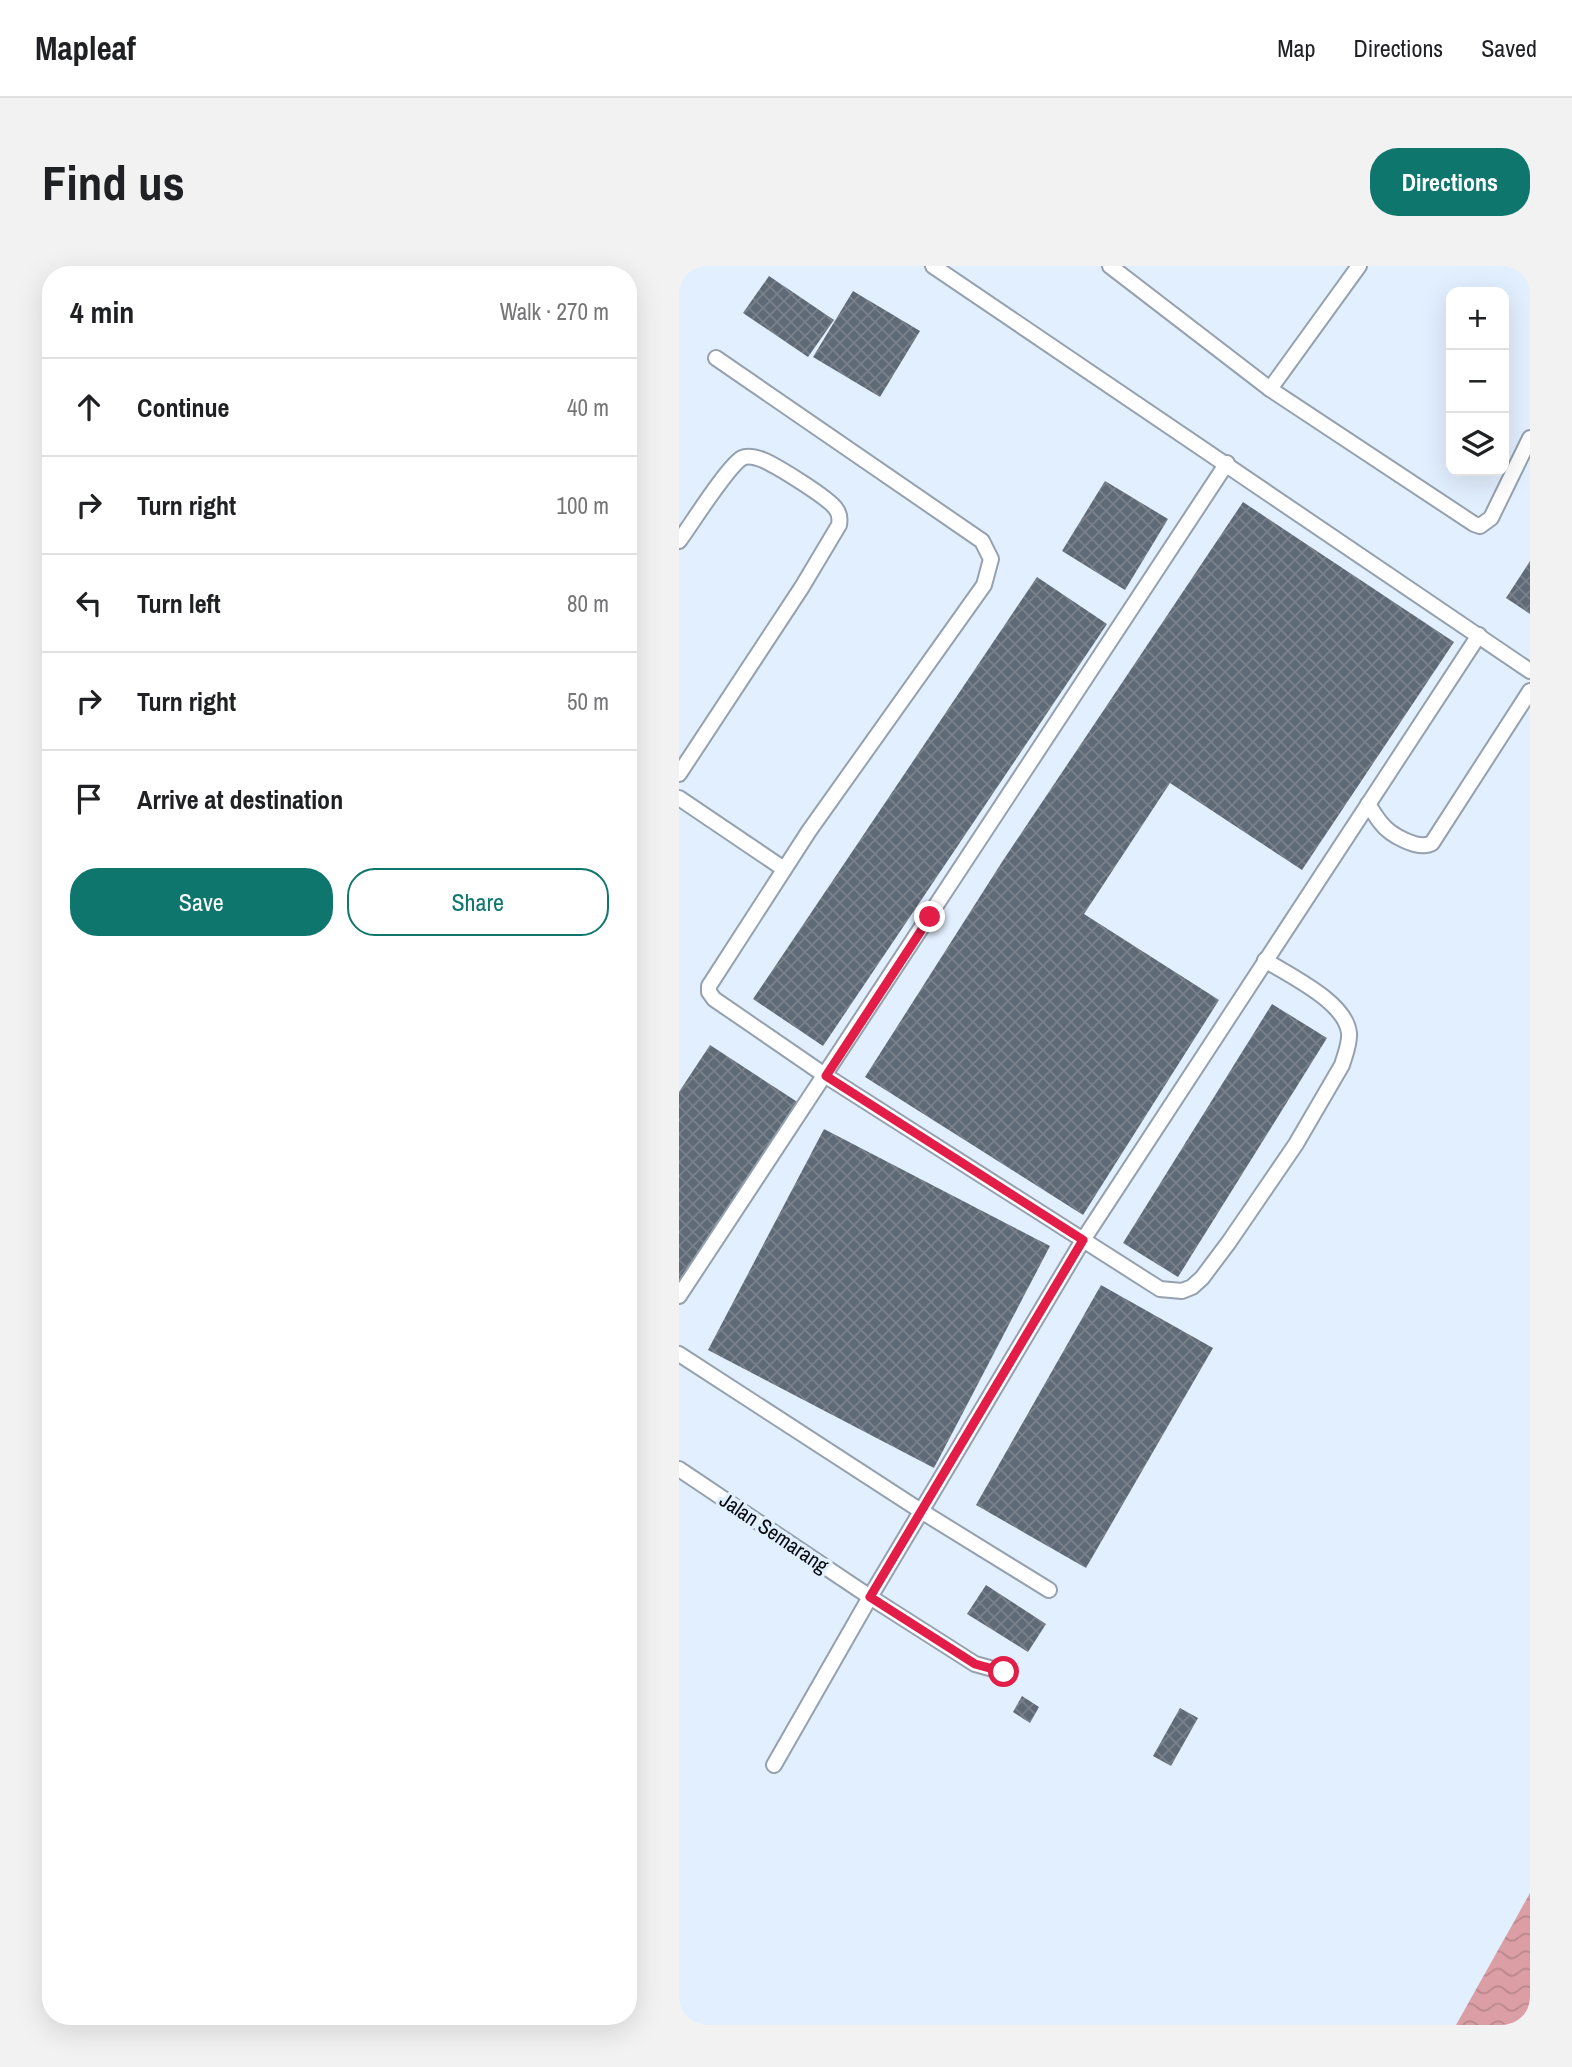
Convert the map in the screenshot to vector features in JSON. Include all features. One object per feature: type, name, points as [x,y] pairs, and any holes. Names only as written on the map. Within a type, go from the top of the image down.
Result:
[{"type":"lane","points":[[933,266],[1530,671]]},
{"type":"lane","points":[[1110,266],[1270,388],[1473,524],[1480,526],[1492,518],[1530,438]]},
{"type":"lane","points":[[1270,388],[1359,266]]},
{"type":"lane","points":[[716,358],[982,541],[991,559],[984,585],[784,869],[709,986],[709,992],[717,1002],[826,1076],[1160,1289],[1182,1291],[1202,1278],[1229,1242],[1296,1144],[1342,1065],[1349,1034],[1345,1020],[1332,1003],[1265,960]]},
{"type":"lane","points":[[679,541],[730,471],[743,458],[764,460],[836,508],[840,517],[839,525],[802,587],[679,774]]},
{"type":"lane","points":[[679,1296],[1227,463]]},
{"type":"lane","points":[[774,1765],[870,1597],[1083,1240],[1479,635]]},
{"type":"lane","points":[[1368,804],[1385,827],[1419,845],[1427,846],[1432,843],[1530,691]]},
{"type":"lane","points":[[679,798],[784,869]]},
{"type":"lane","points":[[679,1354],[921,1511],[1049,1590]]},
{"type":"lane","name":"Jalan Semarang","points":[[679,1469],[975,1664],[1004,1672]]},
{"type":"water","points":[[1530,1893],[1530,2025],[1456,2025]]},
{"type":"building","points":[[769,276],[834,320],[808,357],[743,313]]},
{"type":"building","points":[[853,291],[920,331],[880,397],[813,357]]},
{"type":"building","points":[[1105,481],[1168,519],[1125,590],[1062,551]]},
{"type":"building","points":[[1243,502],[1454,642],[1302,870],[1170,783],[1084,914],[1219,1000],[1083,1215],[865,1077],[1002,862]]},
{"type":"building","points":[[1530,561],[1530,614],[1506,598]]},
{"type":"building","points":[[1037,577],[1107,624],[823,1046],[753,999]]},
{"type":"building","points":[[1272,1004],[1327,1038],[1178,1277],[1123,1243]]},
{"type":"building","points":[[710,1045],[799,1103],[679,1286],[679,1092]]},
{"type":"building","points":[[824,1129],[1050,1246],[934,1468],[708,1350]]},
{"type":"building","points":[[1101,1285],[1213,1348],[1086,1568],[976,1505]]},
{"type":"building","points":[[986,1585],[1046,1624],[1028,1652],[967,1614]]},
{"type":"building","points":[[1022,1696],[1039,1707],[1030,1723],[1013,1712]]},
{"type":"building","points":[[1180,1708],[1198,1718],[1171,1766],[1153,1756]]},
{"type":"route","points":[[930,917],[826,1076],[1083,1240],[870,1597],[975,1664],[1004,1672]]}]
